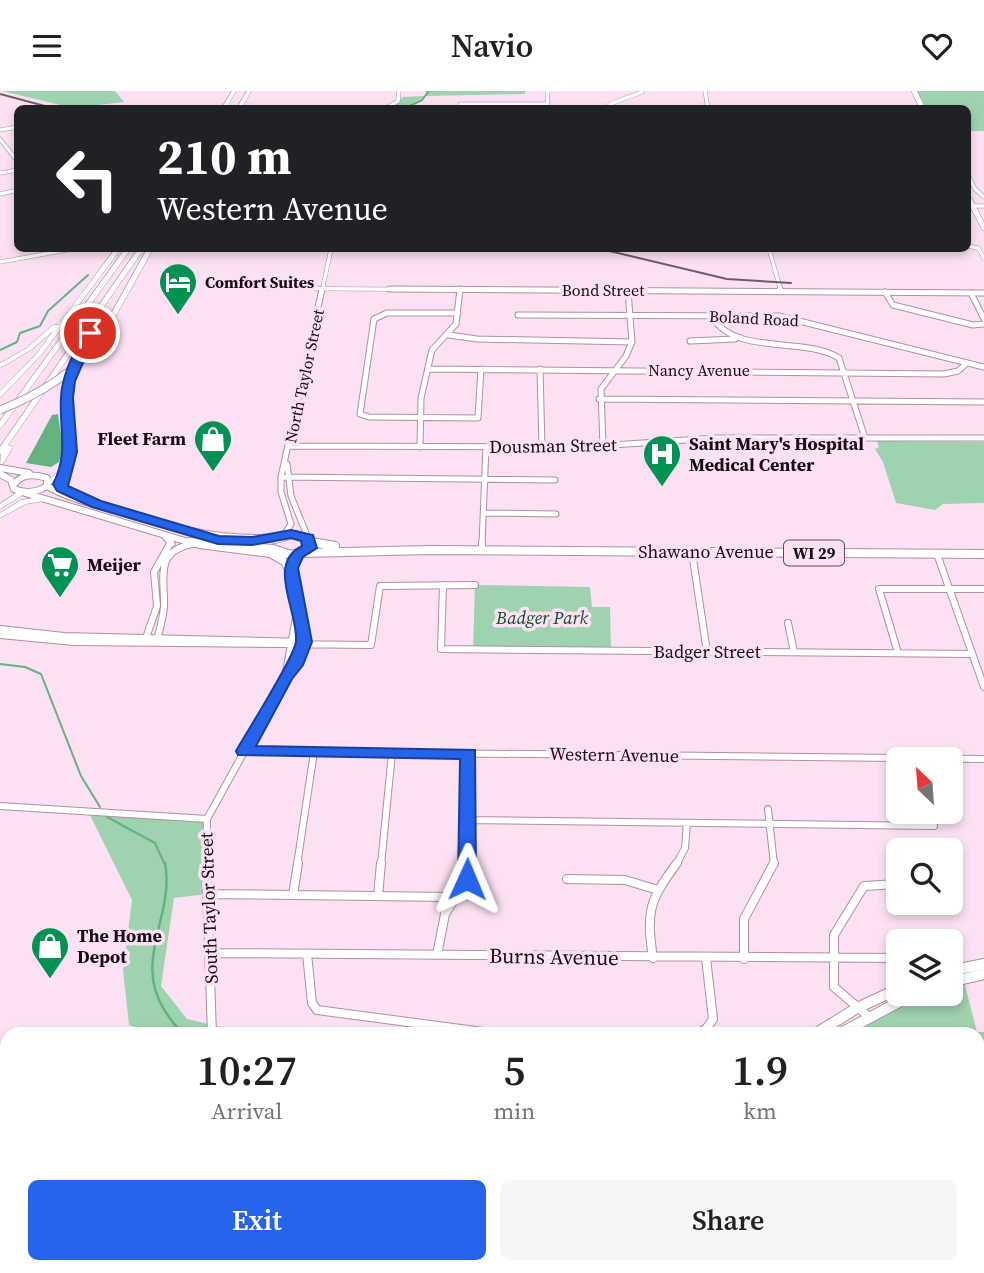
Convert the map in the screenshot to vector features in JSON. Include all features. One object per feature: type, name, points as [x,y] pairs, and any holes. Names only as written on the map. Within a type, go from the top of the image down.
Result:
[{"type":"highway","points":[[0,395],[40,353],[116,252]]},
{"type":"highway","points":[[1,424],[126,252]]},
{"type":"highway","points":[[1,458],[26,414],[139,252]]},
{"type":"highway","points":[[0,410],[54,383],[82,362],[98,344],[148,252]]},
{"type":"highway","points":[[96,504],[62,488],[60,484],[70,457],[67,398],[71,374],[85,342],[111,300],[112,292]]},
{"type":"highway","points":[[0,366],[43,337],[85,294]]},
{"type":"highway","points":[[48,485],[70,457]]},
{"type":"highway","points":[[0,507],[24,493]]},
{"type":"highway","points":[[0,516],[24,502],[41,499]]},
{"type":"main road","points":[[972,206],[984,228]]},
{"type":"main road","points":[[0,468],[44,476],[48,485],[24,493],[12,487]]},
{"type":"main road","points":[[0,474],[11,480],[12,487]]},
{"type":"main road","points":[[12,487],[19,478],[35,475]]},
{"type":"main road","name":"WI 29","points":[[48,485],[60,495],[218,540],[252,541],[297,534],[310,540]]},
{"type":"main road","name":"WI 29","points":[[24,493],[198,545],[300,554]]},
{"type":"main road","points":[[276,551],[273,543],[281,536]]},
{"type":"main road","points":[[300,554],[310,540]]},
{"type":"main road","name":"Shawano Avenue","points":[[310,540],[329,546],[429,550]]},
{"type":"main road","name":"Shawano Avenue","points":[[300,554],[429,550],[984,554]]},
{"type":"main road","points":[[963,968],[984,964]]},
{"type":"main road","points":[[963,979],[984,974]]},
{"type":"main road","points":[[826,1027],[886,995]]},
{"type":"main road","points":[[850,1027],[888,1006]]},
{"type":"street","points":[[392,105],[398,101],[398,91]]},
{"type":"street","points":[[610,105],[642,92]]},
{"type":"street","points":[[0,139],[14,157]]},
{"type":"street","points":[[971,181],[984,197]]},
{"type":"street","points":[[972,206],[984,206]]},
{"type":"street","points":[[971,247],[978,248],[984,258]]},
{"type":"street","points":[[0,260],[44,252]]},
{"type":"street","points":[[0,260],[52,252]]},
{"type":"street","name":"North Taylor Street","points":[[286,462],[330,252]]},
{"type":"street","points":[[770,252],[781,292]]},
{"type":"street","name":"Bond Street","points":[[222,288],[984,293]]},
{"type":"street","points":[[420,447],[421,418],[432,350],[449,335],[456,324],[460,289]]},
{"type":"street","points":[[603,447],[599,399],[603,383],[626,356],[632,342],[628,291]]},
{"type":"street","points":[[885,292],[893,305],[973,325],[984,322],[971,293]]},
{"type":"street","points":[[457,313],[387,313],[374,319],[360,414],[421,418],[479,417],[481,369]]},
{"type":"street","name":"Boland Road","points":[[518,315],[798,319],[984,367]]},
{"type":"street","points":[[711,316],[723,332],[741,339]]},
{"type":"street","points":[[449,335],[477,339],[632,342]]},
{"type":"street","points":[[690,341],[741,339],[802,343],[824,348],[839,358],[865,438]]},
{"type":"street","name":"Nancy Avenue","points":[[428,369],[951,373],[967,363]]},
{"type":"street","points":[[540,369],[542,447]]},
{"type":"street","points":[[599,399],[984,402]]},
{"type":"street","name":"Dousman Street","points":[[289,446],[603,447],[716,437],[984,438]]},
{"type":"street","points":[[482,550],[486,447]]},
{"type":"street","points":[[281,536],[291,524],[281,492],[281,477],[286,462]]},
{"type":"street","points":[[286,462],[291,496],[310,540]]},
{"type":"street","points":[[281,477],[555,479]]},
{"type":"street","points":[[484,513],[556,513]]},
{"type":"street","points":[[118,519],[172,541],[154,572],[157,606],[146,639]]},
{"type":"street","points":[[157,639],[164,600],[162,568],[175,549],[198,545],[270,554],[287,567]]},
{"type":"street","name":"South Taylor Street","points":[[212,1027],[207,819],[285,677],[296,665],[304,644],[291,574],[276,551]]},
{"type":"street","points":[[692,552],[707,652]]},
{"type":"street","name":"South Taylor Street","points":[[291,574],[300,554]]},
{"type":"street","points":[[937,554],[984,687]]},
{"type":"street","name":"Badger Street","points":[[443,585],[441,649],[972,654]]},
{"type":"street","points":[[0,635],[54,641],[157,639],[371,645],[380,586],[475,585]]},
{"type":"street","points":[[898,653],[879,589],[984,589]]},
{"type":"street","name":"South Taylor Street","points":[[285,677],[298,607]]},
{"type":"street","points":[[788,623],[794,652]]},
{"type":"street","points":[[0,629],[64,636],[146,639]]},
{"type":"street","name":"Western Avenue","points":[[244,751],[886,759]]},
{"type":"street","points":[[293,895],[314,752]]},
{"type":"street","points":[[378,895],[392,753]]},
{"type":"street","points":[[437,955],[439,928],[451,897],[467,879],[469,753]]},
{"type":"street","name":"Western Avenue","points":[[963,758],[984,758]]},
{"type":"street","points":[[0,806],[207,819]]},
{"type":"street","points":[[744,959],[739,928],[741,917],[774,866],[768,809]]},
{"type":"street","points":[[468,821],[933,824]]},
{"type":"street","points":[[653,958],[649,911],[658,890],[686,850],[687,823]]},
{"type":"street","points":[[567,879],[625,880],[658,890]]},
{"type":"street","points":[[867,1016],[834,987],[834,935],[861,888],[872,883],[886,884]]},
{"type":"street","points":[[207,894],[451,897]]},
{"type":"street","name":"Burns Avenue","points":[[210,953],[886,958]]},
{"type":"street","points":[[307,954],[312,1003],[317,1010],[446,1027]]},
{"type":"street","points":[[706,958],[713,1019],[707,1027]]},
{"type":"green space","points":[[2,91],[115,91],[124,102],[98,105],[60,105]]},
{"type":"green space","points":[[426,91],[525,91],[525,94],[426,96],[409,105],[394,105],[403,97],[425,96]]},
{"type":"green space","points":[[914,91],[984,91],[984,131],[971,131],[971,105],[921,105]]},
{"type":"green space","points":[[877,441],[984,442],[984,503],[943,504],[935,510],[896,503],[883,462],[875,449],[879,447]]},
{"type":"green space","name":"Badger Park","points":[[475,585],[590,587],[592,607],[610,607],[611,651],[473,650]]},
{"type":"green space","points":[[88,811],[208,819],[207,894],[174,898],[161,986],[187,1019],[221,1027],[129,1025],[123,970],[132,900]]},
{"type":"green space","points":[[963,978],[976,1027],[852,1027],[892,1006],[963,1006]]},
{"type":"shaded area","points":[[58,414],[63,450],[59,462],[51,467],[26,463],[52,415]]},
{"type":"waterway","points":[[411,105],[422,100],[429,91]]},
{"type":"waterway","points":[[0,350],[17,342],[20,333],[40,326],[48,311],[88,275]]},
{"type":"waterway","points":[[0,664],[25,667],[41,674],[81,776],[100,807]]},
{"type":"waterway","points":[[107,817],[155,843],[165,865]]},
{"type":"waterway","points":[[165,863],[165,901],[156,938],[152,974],[156,992],[177,1027]]},
{"type":"railway","points":[[0,94],[41,105]]},
{"type":"railway","points":[[614,252],[727,279],[791,283]]},
{"type":"place","name":"Comfort Suites","points":[[178,316]]},
{"type":"place","name":"Fleet Farm","points":[[213,473]]},
{"type":"place","name":"Saint Mary's Hospital Medical Center","points":[[662,488]]},
{"type":"place","name":"Meijer","points":[[60,599]]},
{"type":"place","name":"The Home Depot","points":[[50,980]]},
{"type":"route","points":[[90,333],[69,381],[67,398],[71,452],[69,468],[60,484],[62,488],[96,504],[218,540],[252,541],[291,534],[308,538],[311,542],[310,548],[297,554],[291,568],[304,642],[296,665],[285,677],[244,751],[469,753],[467,879]]}]
